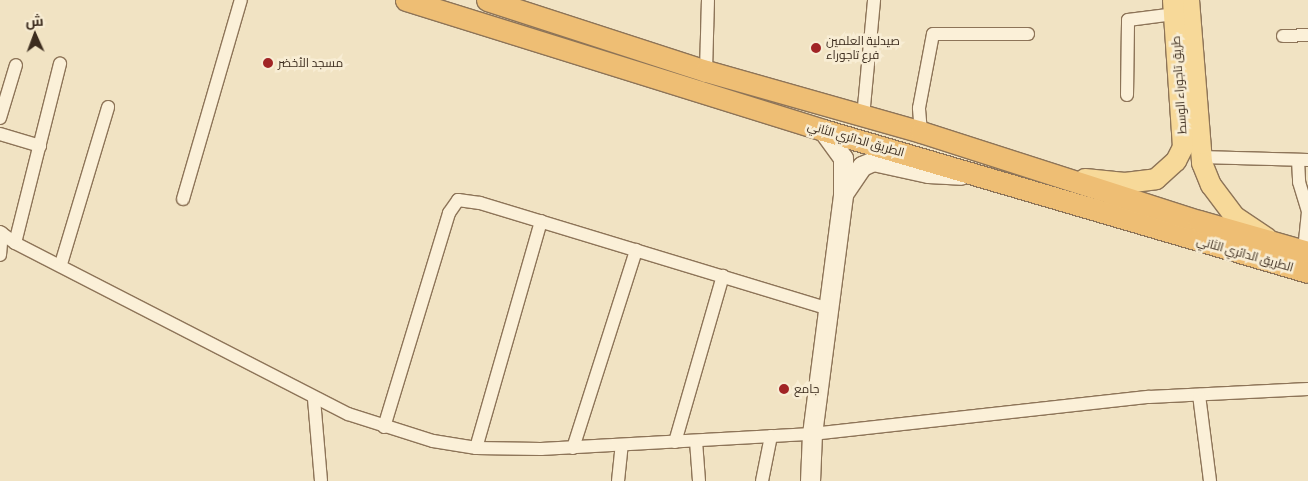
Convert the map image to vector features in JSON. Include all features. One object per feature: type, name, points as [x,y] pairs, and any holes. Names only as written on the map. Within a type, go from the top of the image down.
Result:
[{"type":"highway","name":"الطريق الدائري الثاني","points":[[406,0],[823,130],[1308,272]]},
{"type":"highway","name":"الطريق الدائري الثاني","points":[[487,0],[706,71],[921,132],[1055,176],[1306,251]]},
{"type":"main road","name":"طريق تاجوراء الوسط","points":[[1189,0],[1200,157],[1211,185],[1222,202],[1234,216],[1272,241]]},
{"type":"main road","name":"طريق تاجوراء الوسط","points":[[1055,176],[1142,182],[1163,175],[1176,161],[1183,147],[1174,7]]},
{"type":"main road","points":[[810,481],[812,434],[843,194],[842,158],[823,130]]},
{"type":"main road","points":[[843,194],[862,166],[873,161],[940,175],[979,175]]},
{"type":"street","points":[[183,199],[241,0]]},
{"type":"street","points":[[706,71],[708,0]]},
{"type":"street","points":[[863,117],[874,0]]},
{"type":"street","points":[[1127,95],[1128,20],[1174,7]]},
{"type":"street","points":[[921,132],[919,108],[933,34],[1028,34]]},
{"type":"street","points":[[1283,36],[1308,34]]},
{"type":"street","points":[[15,243],[60,64]]},
{"type":"street","points":[[0,118],[16,65]]},
{"type":"street","points":[[60,264],[108,107]]},
{"type":"street","points":[[0,134],[40,146]]},
{"type":"street","points":[[1200,157],[1303,160],[1299,182],[1308,212],[1306,251]]},
{"type":"street","points":[[384,427],[454,205],[465,199],[829,308]]},
{"type":"street","points":[[476,448],[541,222]]},
{"type":"street","points":[[1,232],[15,243],[60,264],[314,399],[384,427],[433,441],[476,448],[573,448],[812,434],[1149,397],[1308,389]]},
{"type":"street","points":[[0,255],[1,232]]},
{"type":"street","points":[[573,448],[636,250]]},
{"type":"street","points":[[675,442],[723,276]]},
{"type":"street","points":[[1199,395],[1210,481]]},
{"type":"street","points":[[314,399],[321,481]]},
{"type":"street","points":[[762,481],[771,436]]},
{"type":"street","points":[[696,441],[699,481]]},
{"type":"street","points":[[618,481],[622,445]]},
{"type":"place","name":"صيدلية العلمين فرع تاجوراء","points":[[816,48]]},
{"type":"place","name":"مسجد الأخضر","points":[[268,63]]},
{"type":"place","name":"جامع","points":[[784,389]]}]
